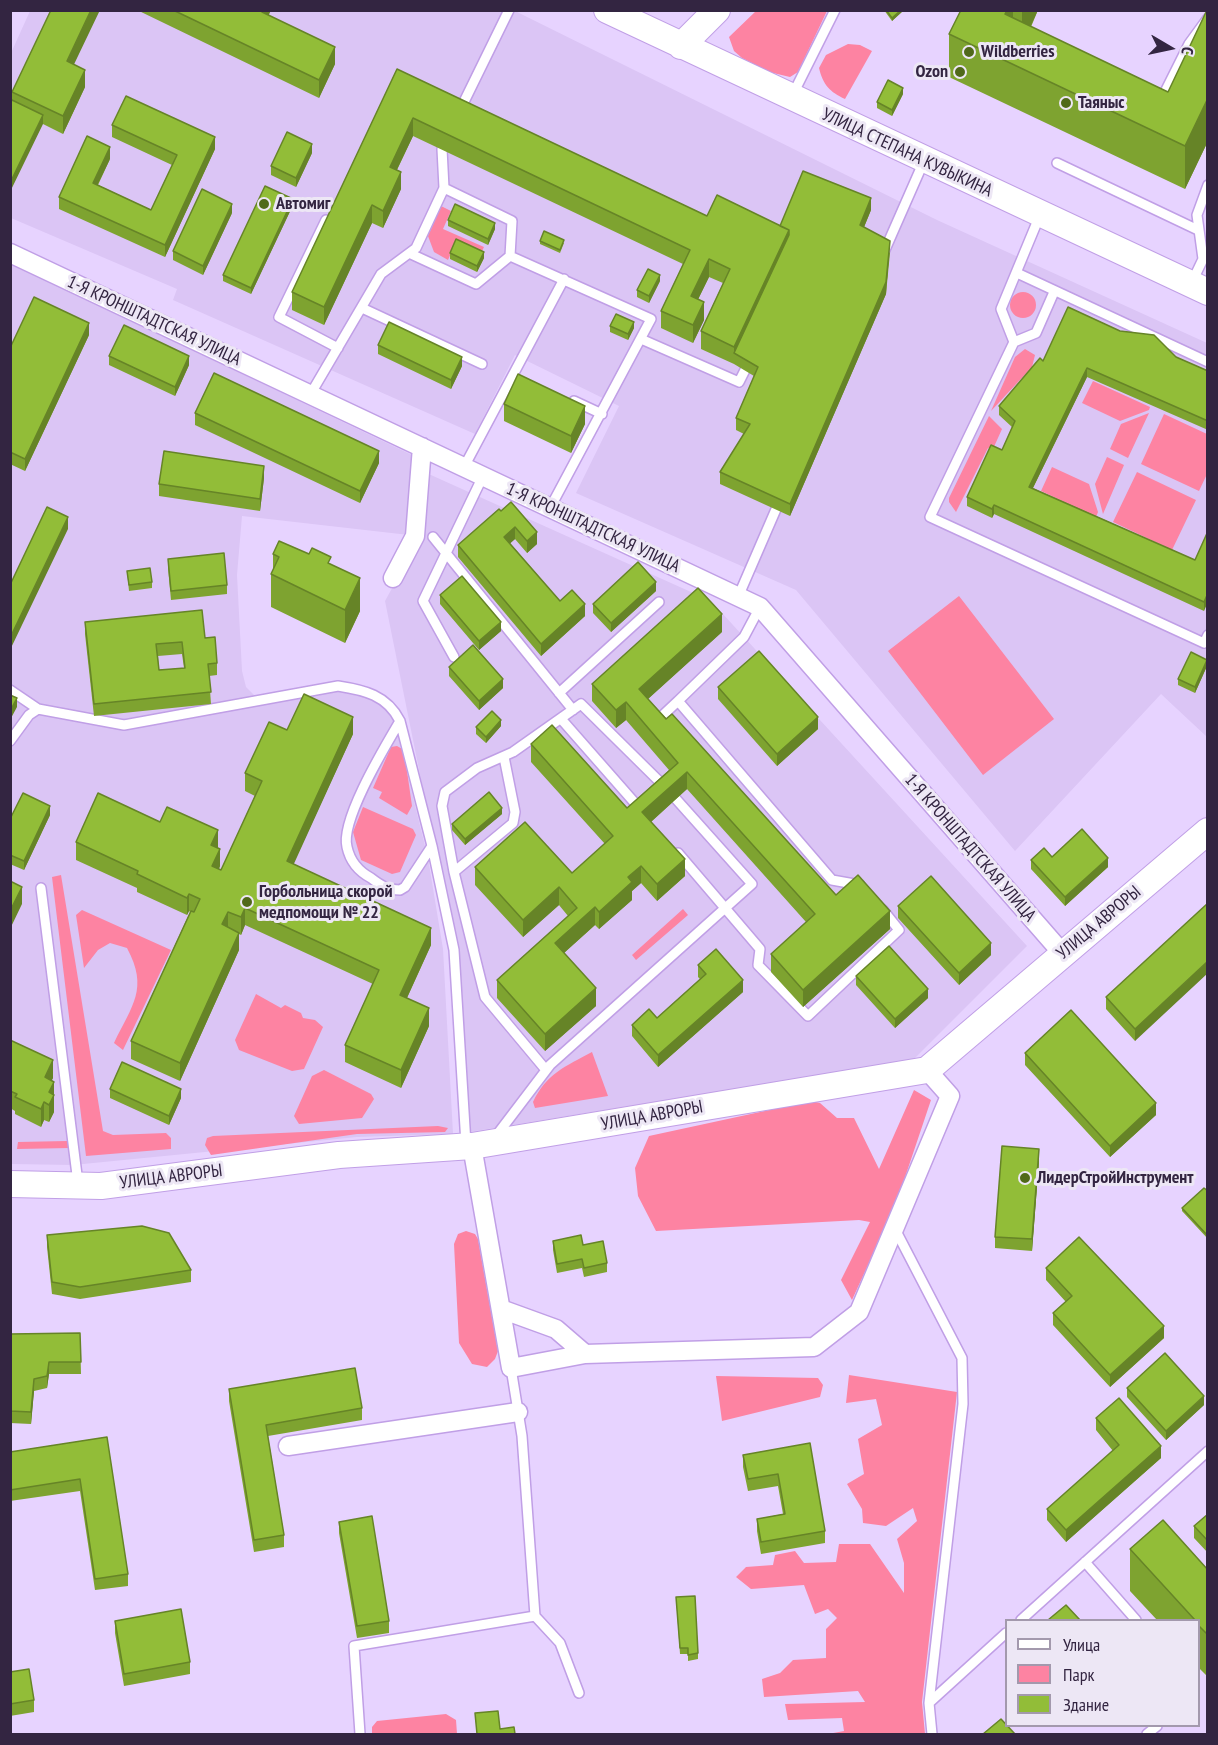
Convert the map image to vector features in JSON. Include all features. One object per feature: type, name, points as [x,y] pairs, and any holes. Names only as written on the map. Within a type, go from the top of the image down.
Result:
[{"type":"street","name":"УЛИЦА СТЕПАНА КУВЫКИНА","points":[[607,10],[924,161],[1199,288]]},
{"type":"street","points":[[681,46],[717,10]]},
{"type":"street","name":"1-Я КРОНШТАДТСКАЯ УЛИЦА","points":[[10,253],[760,607],[1063,954]]},
{"type":"street","points":[[393,578],[416,536],[422,447]]},
{"type":"street","name":"УЛИЦА АВРОРЫ","points":[[10,1184],[101,1186],[339,1155],[476,1145],[927,1070],[1208,831]]},
{"type":"street","points":[[476,1145],[511,1368],[585,1354],[814,1347],[859,1312],[950,1096],[927,1070]]},
{"type":"street","points":[[501,1309],[556,1329],[585,1354]]},
{"type":"street","points":[[288,1446],[518,1412]]},
{"type":"lane","points":[[458,115],[509,10]]},
{"type":"lane","points":[[791,98],[835,10]]},
{"type":"lane","points":[[1147,104],[1157,104],[1164,98],[1189,44],[1208,18]]},
{"type":"lane","points":[[310,394],[381,274],[411,254],[444,188],[442,149]]},
{"type":"lane","points":[[882,258],[924,161]]},
{"type":"lane","points":[[1057,163],[1198,230]]},
{"type":"lane","points":[[1199,288],[1205,258],[1198,230],[1198,206],[1208,185]]},
{"type":"lane","points":[[411,254],[476,284],[510,256],[512,221],[444,188]]},
{"type":"lane","points":[[332,207],[279,317],[338,348]]},
{"type":"lane","points":[[1014,342],[1001,309],[1040,215]]},
{"type":"lane","points":[[510,256],[651,320],[550,508]]},
{"type":"lane","points":[[1017,273],[1208,362]]},
{"type":"lane","points":[[464,467],[564,279]]},
{"type":"lane","points":[[1054,292],[1036,333],[1014,342],[930,517],[1206,641]]},
{"type":"lane","points":[[362,308],[482,364]]},
{"type":"lane","points":[[641,339],[740,382],[754,351]]},
{"type":"lane","points":[[514,375],[525,380]]},
{"type":"lane","points":[[569,399],[602,414]]},
{"type":"lane","points":[[454,657],[423,601],[483,476]]},
{"type":"lane","points":[[738,597],[782,494]]},
{"type":"lane","points":[[433,537],[573,710]]},
{"type":"lane","points":[[559,693],[659,602]]},
{"type":"lane","points":[[662,716],[744,637],[760,607]]},
{"type":"lane","points":[[10,690],[38,709],[124,725],[338,686],[361,690],[381,698],[394,709],[400,721],[432,846],[454,950],[476,1145]]},
{"type":"lane","points":[[678,701],[832,880],[864,886],[871,895]]},
{"type":"lane","points":[[546,1070],[485,997],[454,872],[442,806],[445,792],[477,768],[504,757],[581,705],[667,790]]},
{"type":"lane","points":[[10,741],[29,715],[38,709]]},
{"type":"lane","points":[[562,720],[643,812]]},
{"type":"lane","points":[[400,721],[367,777],[347,833],[346,845],[358,870],[386,888],[400,890],[432,846]]},
{"type":"lane","points":[[454,872],[513,822],[515,812],[504,757]]},
{"type":"lane","points":[[476,1145],[546,1070],[752,884],[676,799]]},
{"type":"lane","points":[[673,848],[760,949],[758,965],[808,1016],[899,930],[878,904]]},
{"type":"lane","points":[[40,888],[78,1186]]},
{"type":"lane","points":[[895,1229],[962,1358],[963,1404],[929,1703],[932,1734]]},
{"type":"lane","points":[[511,1368],[518,1412],[535,1616],[560,1643],[579,1693]]},
{"type":"lane","points":[[1022,1619],[1208,1451]]},
{"type":"lane","points":[[1085,1563],[1135,1619]]},
{"type":"lane","points":[[360,1734],[354,1646],[535,1616]]},
{"type":"lane","points":[[929,1703],[1005,1634]]},
{"type":"shaded area","points":[[30,11],[515,11],[937,220],[1207,343],[1207,737],[1161,694],[1015,851],[796,590],[576,493],[619,406],[515,355],[475,434],[173,300],[177,289],[11,218],[11,53]]},
{"type":"shaded area","points":[[10,263],[414,456],[409,535],[242,516],[237,575],[242,671],[246,687],[263,704],[337,691],[376,700],[392,712],[428,858],[443,949],[453,1134],[357,1137],[73,1165],[11,1164]]},
{"type":"shaded area","points":[[422,471],[711,601],[1027,946],[913,1060],[463,1133],[453,938],[385,601],[418,541]]},
{"type":"green space","points":[[756,11],[827,11],[798,72],[790,77],[769,72],[742,58],[734,51],[729,37]]},
{"type":"green space","points":[[848,44],[860,45],[872,51],[845,99],[828,87],[819,68],[826,55]]},
{"type":"green space","points":[[441,206],[451,211],[443,229],[484,247],[481,253],[456,242],[448,260],[434,252],[428,236]]},
{"type":"green space","points":[[1023,292],[1032,296],[1036,305],[1032,314],[1023,318],[1014,314],[1010,305],[1014,296]]},
{"type":"green space","points":[[1025,349],[1035,355],[1032,367],[991,411],[1015,357]]},
{"type":"green space","points":[[1093,381],[1150,407],[1149,410],[1120,421],[1082,403]]},
{"type":"green space","points":[[1149,413],[1128,458],[1110,449],[1121,424]]},
{"type":"green space","points":[[1164,414],[1207,434],[1207,474],[1199,491],[1141,464]]},
{"type":"green space","points":[[989,416],[1002,429],[993,449],[988,448],[956,512],[949,498]]},
{"type":"green space","points":[[1107,457],[1124,465],[1103,514],[1095,484]]},
{"type":"green space","points":[[1052,467],[1089,484],[1098,512],[1096,517],[1041,491]]},
{"type":"green space","points":[[1137,472],[1196,500],[1172,550],[1113,522]]},
{"type":"green space","points":[[959,596],[1054,719],[983,775],[888,651]]},
{"type":"green space","points":[[397,746],[404,750],[412,806],[407,815],[379,798],[382,792],[373,788],[391,747]]},
{"type":"green space","points":[[363,807],[413,829],[416,835],[400,872],[392,874],[361,860],[353,832]]},
{"type":"green space","points":[[61,875],[103,1131],[113,1135],[166,1133],[171,1138],[171,1149],[86,1156],[52,877]]},
{"type":"green space","points":[[683,909],[688,915],[636,960],[632,955]]},
{"type":"green space","points":[[82,910],[171,950],[123,1050],[114,1043],[136,997],[137,975],[127,948],[110,943],[98,950],[84,968],[76,915]]},
{"type":"green space","points":[[256,994],[281,1008],[285,1005],[301,1013],[303,1018],[315,1020],[323,1027],[304,1069],[292,1071],[239,1050],[235,1040]]},
{"type":"green space","points":[[592,1052],[608,1096],[535,1108],[533,1102],[544,1084],[565,1067]]},
{"type":"green space","points":[[324,1070],[371,1094],[374,1099],[362,1118],[299,1124],[294,1116],[312,1076]]},
{"type":"green space","points":[[914,1090],[931,1100],[896,1204],[852,1300],[841,1280],[870,1222],[859,1220],[656,1231],[638,1196],[635,1168],[649,1136],[811,1101],[820,1103],[837,1118],[854,1118],[879,1169]]},
{"type":"green space","points":[[438,1126],[448,1128],[445,1132],[357,1134],[211,1155],[205,1145],[207,1138],[213,1136]]},
{"type":"green space","points":[[67,1141],[70,1148],[17,1149],[18,1142]]},
{"type":"green space","points":[[466,1231],[475,1234],[478,1239],[498,1351],[495,1359],[487,1367],[472,1364],[459,1343],[454,1244],[458,1234]]},
{"type":"green space","points":[[849,1375],[957,1392],[922,1702],[925,1734],[828,1734],[844,1731],[842,1718],[788,1720],[785,1704],[865,1702],[858,1691],[764,1697],[762,1679],[780,1673],[793,1660],[826,1658],[826,1629],[837,1618],[828,1609],[815,1614],[804,1585],[751,1589],[736,1577],[746,1567],[773,1565],[775,1555],[795,1551],[804,1563],[836,1562],[839,1544],[870,1544],[904,1593],[904,1563],[897,1539],[917,1521],[913,1508],[886,1526],[863,1523],[862,1509],[847,1484],[864,1474],[858,1439],[882,1425],[876,1399],[846,1403]]},
{"type":"green space","points":[[716,1376],[818,1378],[823,1385],[820,1397],[722,1421]]},
{"type":"green space","points":[[446,1714],[456,1720],[457,1734],[372,1734],[372,1727],[377,1721]]},
{"type":"building","points":[[51,10],[91,10],[67,61],[85,70],[63,116],[12,92]]},
{"type":"building","points":[[173,10],[263,10],[262,12],[335,47],[319,80]]},
{"type":"building","points":[[886,10],[901,10],[892,18]]},
{"type":"building","points":[[961,10],[1007,10],[1005,14],[1168,92],[1208,10],[1208,98],[1185,146],[949,34]]},
{"type":"building","points":[[397,69],[707,216],[717,195],[789,230],[734,347],[701,331],[730,269],[709,259],[691,296],[704,302],[693,325],[661,311],[690,250],[413,118],[390,167],[401,172],[383,211],[372,205],[324,307],[292,292]]},
{"type":"building","points":[[888,80],[903,88],[892,110],[877,102]]},
{"type":"building","points":[[126,96],[215,137],[165,245],[59,197],[87,136],[110,147],[93,183],[151,210],[177,155],[112,125]]},
{"type":"building","points":[[12,100],[43,115],[10,183],[10,103]]},
{"type":"building","points":[[287,132],[312,144],[296,178],[271,166]]},
{"type":"building","points":[[803,171],[871,198],[860,225],[890,241],[886,282],[790,504],[720,472],[750,424],[736,418],[758,367],[734,353],[789,235],[789,230],[780,226]]},
{"type":"building","points":[[265,186],[293,199],[251,288],[223,275]]},
{"type":"building","points":[[202,189],[232,204],[203,266],[173,251]]},
{"type":"building","points":[[455,204],[495,223],[488,239],[448,220]]},
{"type":"building","points":[[544,231],[564,240],[560,250],[540,241]]},
{"type":"building","points":[[456,239],[484,252],[477,266],[450,253]]},
{"type":"building","points":[[648,269],[660,275],[649,296],[637,290]]},
{"type":"building","points":[[34,297],[89,323],[25,459],[10,452],[10,348]]},
{"type":"building","points":[[1068,307],[1120,331],[1154,335],[1176,357],[1208,371],[1208,421],[1087,368],[1029,487],[1195,560],[1208,531],[1208,593],[1204,602],[994,505],[992,509],[967,497],[991,445],[1002,450],[1015,421],[999,406],[1040,358],[1043,361]]},
{"type":"building","points":[[616,314],[634,322],[628,334],[610,326]]},
{"type":"building","points":[[389,322],[462,357],[451,380],[378,345]]},
{"type":"building","points":[[124,325],[189,356],[175,387],[109,356]]},
{"type":"building","points":[[214,373],[379,451],[360,491],[195,413]]},
{"type":"building","points":[[518,374],[585,406],[571,436],[504,404]]},
{"type":"building","points":[[164,451],[264,466],[260,499],[159,484]]},
{"type":"building","points":[[511,502],[537,532],[527,541],[515,527],[504,537],[560,601],[572,590],[585,604],[541,644],[458,545],[499,509],[501,511]]},
{"type":"building","points":[[47,507],[68,517],[10,638],[10,585]]},
{"type":"building","points":[[279,541],[309,554],[312,548],[331,557],[328,563],[360,578],[345,610],[271,574],[279,557],[273,554]]},
{"type":"building","points":[[224,553],[227,585],[171,591],[168,559]]},
{"type":"building","points":[[638,562],[656,582],[611,623],[593,604]]},
{"type":"building","points":[[150,568],[152,582],[129,585],[127,571]]},
{"type":"building","points":[[462,576],[501,622],[479,641],[440,595]]},
{"type":"building","points":[[698,588],[722,614],[639,689],[666,719],[672,714],[836,895],[858,875],[890,911],[803,990],[771,954],[815,914],[687,772],[642,812],[685,859],[657,884],[641,866],[628,877],[632,882],[599,912],[595,907],[555,943],[596,988],[545,1034],[497,980],[577,908],[559,887],[523,920],[475,867],[525,822],[572,873],[613,836],[531,744],[552,725],[627,808],[678,763],[626,702],[616,710],[592,684]]},
{"type":"building","points":[[202,610],[205,638],[215,637],[217,663],[208,664],[211,692],[94,704],[85,622]],"holes":[[[182,642],[185,668],[159,670],[156,644]]]},
{"type":"building","points":[[473,645],[503,679],[479,701],[449,667]]},
{"type":"building","points":[[759,651],[818,717],[777,754],[718,687]]},
{"type":"building","points":[[1191,652],[1207,660],[1195,687],[1178,679]]},
{"type":"building","name":"Горбольница скорой медпомощи № 22","points":[[304,694],[353,717],[287,861],[431,928],[400,995],[429,1008],[401,1070],[345,1045],[379,970],[245,908],[241,917],[228,912],[222,924],[239,933],[180,1063],[131,1041],[191,911],[194,912],[200,899],[189,894],[187,898],[137,874],[138,871],[76,842],[98,793],[160,822],[167,807],[218,830],[211,845],[220,849],[212,866],[221,870],[262,781],[245,773],[269,722],[287,730]]},
{"type":"building","points":[[10,695],[17,698],[10,711]]},
{"type":"building","points":[[492,711],[501,720],[486,737],[476,727]]},
{"type":"building","points":[[489,792],[502,808],[465,839],[452,824]]},
{"type":"building","points":[[23,793],[50,806],[24,861],[10,855],[10,819]]},
{"type":"building","points":[[1082,829],[1108,858],[1065,897],[1031,860],[1044,848],[1052,857]]},
{"type":"building","points":[[931,876],[991,943],[959,973],[898,906]]},
{"type":"building","points":[[10,881],[22,887],[10,911]]},
{"type":"building","points":[[1208,903],[1208,961],[1135,1029],[1106,997]]},
{"type":"building","points":[[889,946],[928,989],[895,1019],[856,976]]},
{"type":"building","points":[[716,949],[743,980],[658,1055],[632,1025],[649,1009],[657,1018],[706,974],[698,965]]},
{"type":"building","points":[[1071,1010],[1156,1103],[1110,1146],[1025,1053]]},
{"type":"building","points":[[10,1040],[53,1060],[45,1077],[54,1082],[49,1092],[54,1095],[49,1105],[44,1102],[41,1109],[15,1097],[17,1094],[10,1091]]},
{"type":"building","points":[[122,1062],[181,1089],[169,1116],[110,1089]]},
{"type":"building","points":[[1002,1146],[1039,1149],[1032,1239],[995,1237]]},
{"type":"building","points":[[1204,1188],[1208,1191],[1208,1236],[1182,1208]]},
{"type":"building","points":[[142,1226],[169,1233],[191,1270],[80,1287],[52,1282],[47,1235]]},
{"type":"building","points":[[581,1235],[583,1245],[603,1241],[607,1263],[584,1268],[582,1259],[557,1264],[553,1241]]},
{"type":"building","points":[[1079,1237],[1164,1326],[1110,1375],[1053,1313],[1072,1296],[1046,1268]]},
{"type":"building","points":[[80,1333],[81,1362],[49,1362],[47,1376],[34,1379],[31,1412],[10,1411],[10,1334]]},
{"type":"building","points":[[1165,1353],[1204,1396],[1166,1431],[1127,1388]]},
{"type":"building","points":[[355,1368],[362,1408],[266,1425],[284,1535],[254,1540],[229,1389]]},
{"type":"building","points":[[1119,1398],[1161,1446],[1066,1530],[1047,1509],[1119,1445],[1096,1418]]},
{"type":"building","points":[[107,1437],[128,1574],[95,1579],[80,1479],[10,1490],[10,1452]]},
{"type":"building","points":[[810,1443],[825,1531],[761,1542],[757,1519],[785,1514],[778,1474],[748,1479],[743,1455]]},
{"type":"building","points":[[1208,1514],[1208,1541],[1194,1526]]},
{"type":"building","points":[[372,1516],[389,1621],[357,1626],[339,1522]]},
{"type":"building","points":[[1163,1520],[1208,1570],[1208,1635],[1200,1627],[1200,1619],[1194,1619],[1130,1549]]},
{"type":"building","points":[[695,1596],[698,1653],[688,1655],[688,1648],[680,1648],[676,1597]]},
{"type":"building","points":[[1066,1605],[1079,1619],[1049,1619]]},
{"type":"building","points":[[181,1609],[190,1662],[124,1674],[115,1621]]},
{"type":"building","points":[[29,1669],[34,1700],[10,1704],[10,1672]]},
{"type":"building","points":[[498,1711],[500,1729],[514,1727],[515,1734],[477,1734],[475,1713]]},
{"type":"building","points":[[1001,1719],[1005,1727],[1008,1727],[1015,1734],[983,1734]]},
{"type":"place","name":"Wildberries","points":[[969,52]]},
{"type":"place","name":"Ozon","points":[[960,72]]},
{"type":"place","name":"Таяныс","points":[[1066,103]]},
{"type":"place","name":"Автомиг","points":[[264,204]]},
{"type":"place","name":"Горбольница скорой медпомощи № 22","points":[[247,902]]},
{"type":"place","name":"ЛидерСтройИнструмент","points":[[1025,1178]]}]
